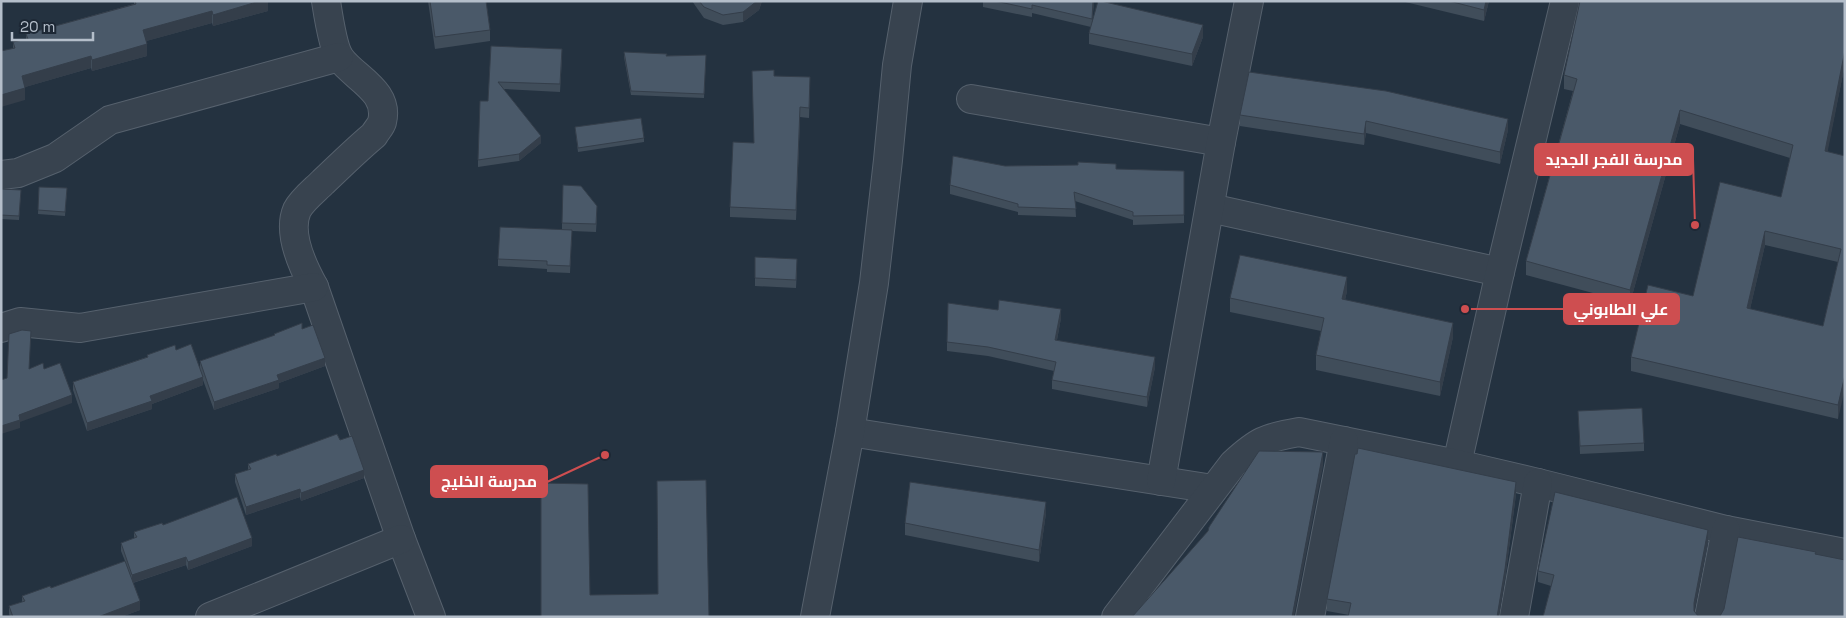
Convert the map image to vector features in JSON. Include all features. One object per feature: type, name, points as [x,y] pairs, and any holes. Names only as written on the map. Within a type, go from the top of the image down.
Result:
[{"type":"street","points":[[326,1],[329,21],[339,57],[370,86],[383,106],[382,123],[374,135],[310,194],[297,210],[294,225],[296,242],[302,264],[314,287],[401,538],[431,617]]},
{"type":"street","points":[[816,617],[850,432],[874,283],[897,65],[908,1]]},
{"type":"street","points":[[1161,481],[1221,142],[1249,1]]},
{"type":"street","points":[[1457,464],[1500,272],[1565,1]]},
{"type":"street","points":[[1,175],[18,173],[55,158],[110,120],[339,57]]},
{"type":"street","points":[[971,99],[1221,142]]},
{"type":"street","points":[[1210,208],[1500,272]]},
{"type":"street","points":[[1,328],[20,322],[80,328],[314,287]]},
{"type":"street","points":[[850,432],[1213,489]]},
{"type":"street","points":[[1116,617],[1233,464],[1253,445],[1274,436],[1299,432],[1457,464],[1726,530],[1845,553]]},
{"type":"street","points":[[1310,617],[1344,441]]},
{"type":"street","points":[[1514,617],[1538,483]]},
{"type":"street","points":[[1709,617],[1726,530]]},
{"type":"street","points":[[210,617],[401,538]]},
{"type":"building","points":[[135,1],[260,1],[213,15],[212,11],[143,30],[147,44],[92,60],[91,56],[22,76],[25,88],[1,95],[1,51],[15,48],[13,42],[28,39],[26,34],[136,4]]},
{"type":"building","points":[[430,1],[486,1],[490,30],[435,37]]},
{"type":"building","points":[[699,1],[757,1],[743,12],[723,15],[704,7]]},
{"type":"building","points":[[995,1],[1093,1],[1092,19],[1032,5],[1032,9]]},
{"type":"building","points":[[1098,1],[1203,25],[1192,54],[1089,33]]},
{"type":"building","points":[[1449,1],[1486,1],[1484,10]]},
{"type":"building","points":[[1580,1],[1845,1],[1845,50],[1825,151],[1845,156],[1845,375],[1838,405],[1631,357],[1648,285],[1693,296],[1720,182],[1781,197],[1793,145],[1680,110],[1630,290],[1526,261],[1577,79],[1564,75]],"holes":[[[1765,231],[1841,249],[1823,326],[1747,308]]]},
{"type":"building","points":[[491,46],[562,49],[560,84],[498,82],[541,136],[519,154],[478,160],[480,101],[488,101]]},
{"type":"building","points":[[624,52],[667,54],[666,56],[706,55],[704,94],[631,91]]},
{"type":"building","points":[[774,70],[774,76],[810,77],[809,108],[800,107],[796,210],[730,207],[733,142],[754,143],[752,71]]},
{"type":"building","points":[[1249,72],[1386,91],[1508,119],[1500,152],[1366,121],[1364,134],[1240,115]]},
{"type":"building","points":[[641,118],[644,138],[578,148],[575,127]]},
{"type":"building","points":[[953,156],[1005,166],[1078,165],[1078,162],[1116,164],[1116,169],[1184,171],[1184,215],[1133,216],[1133,212],[1074,192],[1076,209],[1018,207],[1018,204],[950,185]]},
{"type":"building","points":[[563,185],[581,186],[597,206],[596,224],[562,223]]},
{"type":"building","points":[[39,187],[67,188],[65,212],[38,210]]},
{"type":"building","points":[[1,189],[21,190],[19,216],[1,215]]},
{"type":"building","points":[[500,227],[572,230],[570,266],[547,265],[547,261],[498,259]]},
{"type":"building","points":[[1240,255],[1347,277],[1342,299],[1453,323],[1440,382],[1316,355],[1324,318],[1230,298]]},
{"type":"building","points":[[755,257],[797,259],[796,280],[755,278]]},
{"type":"building","points":[[999,300],[1061,309],[1055,340],[1155,357],[1147,397],[1052,380],[1056,362],[988,347],[947,342],[948,303],[998,310]]},
{"type":"building","points":[[302,323],[302,329],[313,325],[325,358],[277,375],[279,380],[214,402],[200,361],[275,335]]},
{"type":"building","points":[[22,330],[31,331],[29,369],[43,363],[44,369],[60,363],[72,395],[19,415],[20,420],[1,426],[1,380],[7,378],[9,334]]},
{"type":"building","points":[[191,344],[203,377],[150,396],[152,401],[87,423],[73,382],[148,357],[147,355],[175,345],[176,350]]},
{"type":"building","points":[[1642,408],[1644,443],[1580,446],[1578,411]]},
{"type":"building","points":[[337,434],[340,440],[352,436],[364,470],[301,493],[300,489],[246,507],[235,474],[251,469],[248,464],[276,454],[277,456]]},
{"type":"building","points":[[1358,448],[1516,482],[1497,617],[1348,617],[1351,603],[1327,599],[1355,454],[1357,454]]},
{"type":"building","points":[[1259,451],[1323,452],[1292,617],[1132,617],[1208,531]]},
{"type":"building","points":[[706,480],[709,617],[541,617],[541,483],[588,484],[590,595],[658,594],[657,481]]},
{"type":"building","points":[[910,482],[1046,502],[1039,550],[905,523]]},
{"type":"building","points":[[1555,492],[1708,530],[1694,603],[1694,611],[1699,617],[1543,617],[1554,575],[1538,571]]},
{"type":"building","points":[[237,497],[252,538],[188,562],[186,557],[132,575],[121,543],[137,537],[134,532],[162,523],[163,525]]},
{"type":"building","points":[[1738,537],[1816,552],[1815,554],[1845,560],[1845,617],[1719,617],[1724,609]]},
{"type":"building","points":[[125,561],[140,601],[98,617],[13,617],[9,606],[25,601],[22,596],[50,586],[51,588]]},
{"type":"place","name":"مدرسة الفجر الجديد","points":[[1695,225]]},
{"type":"place","name":"علي الطابوني","points":[[1465,309]]},
{"type":"place","name":"مدرسة الخليج","points":[[605,455]]}]
